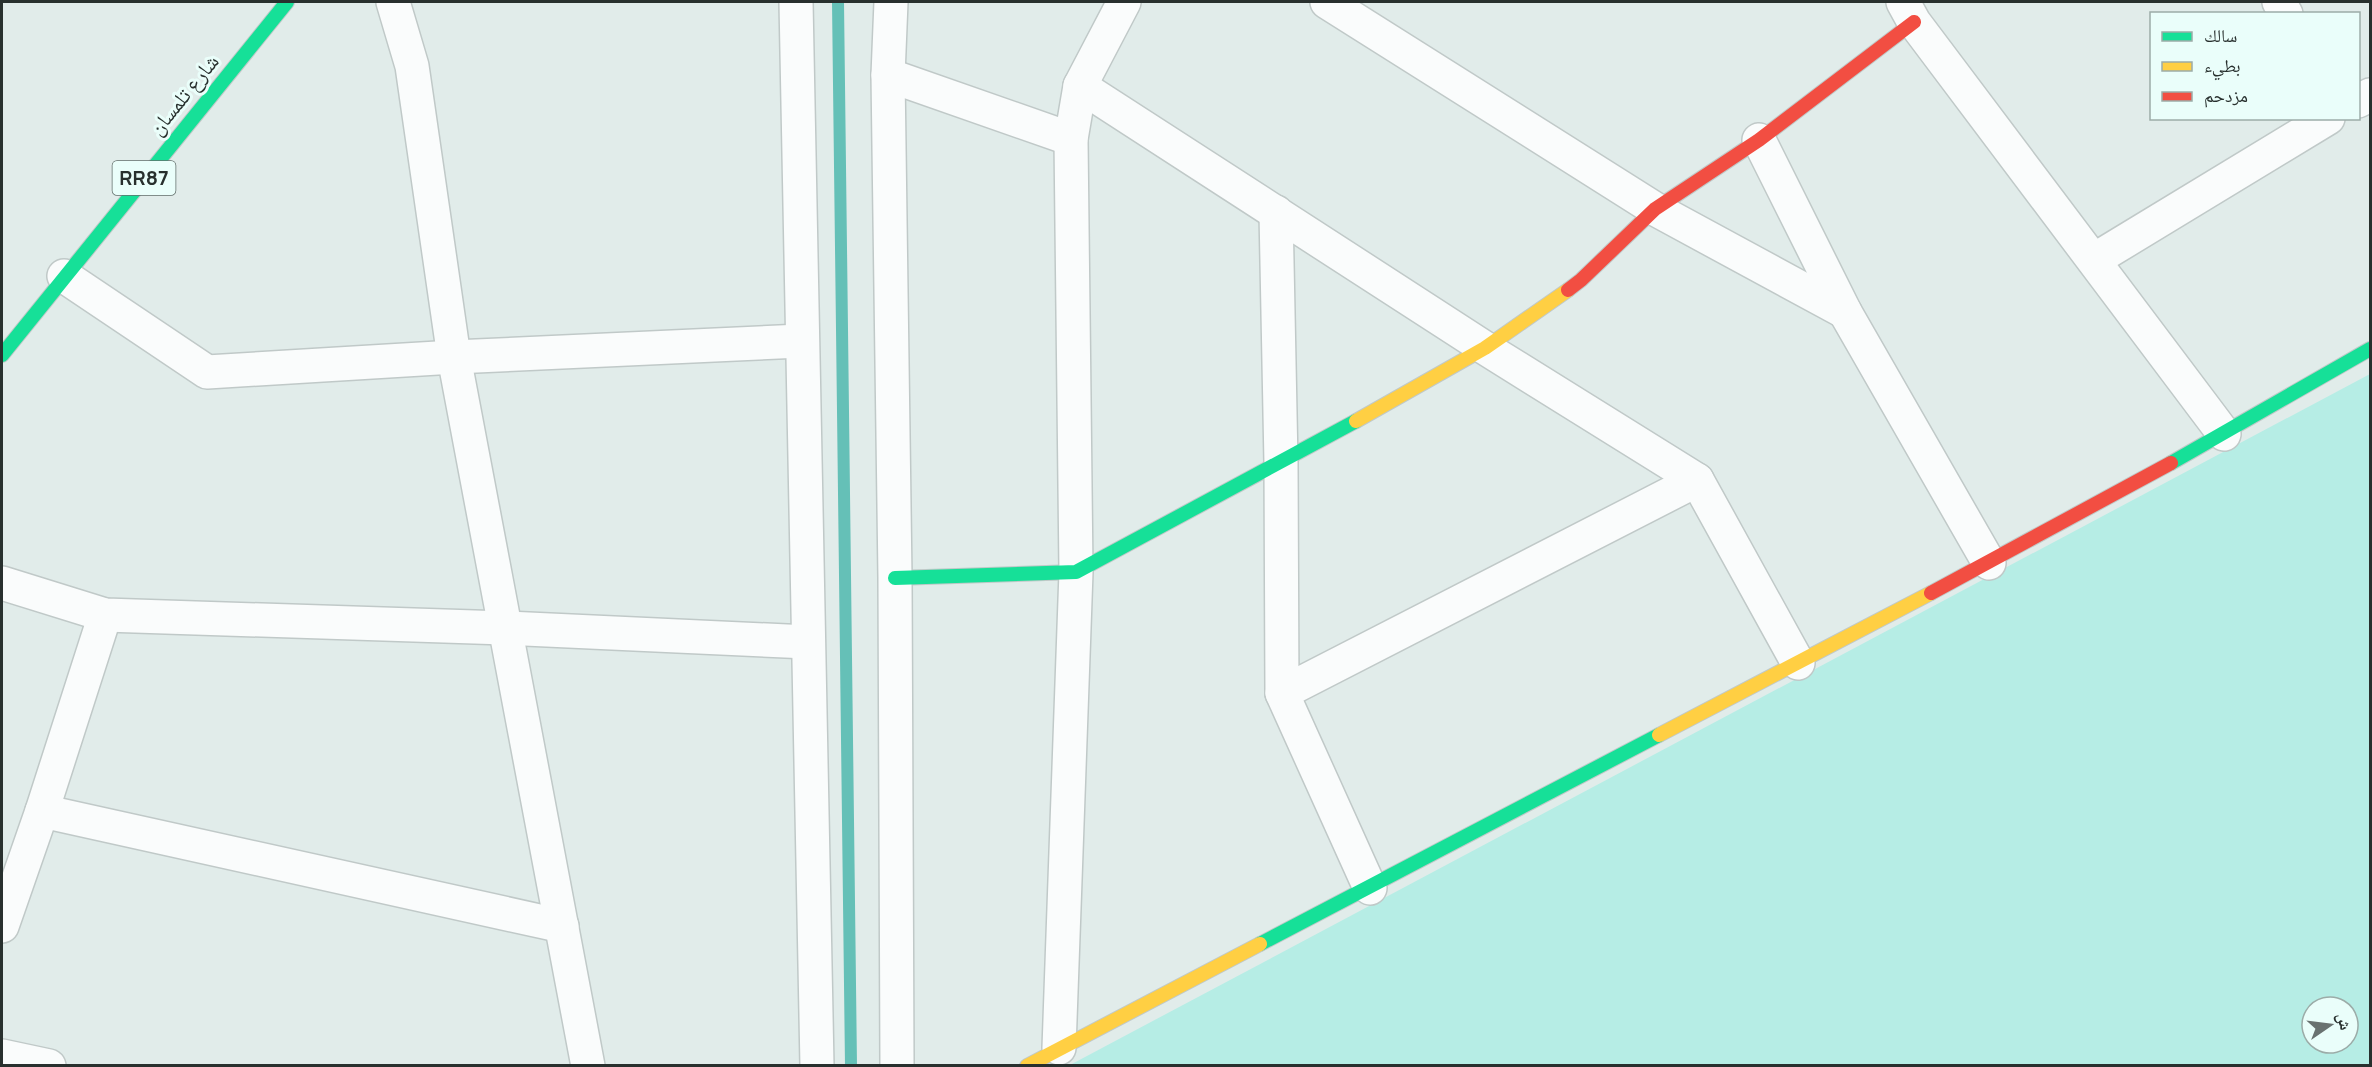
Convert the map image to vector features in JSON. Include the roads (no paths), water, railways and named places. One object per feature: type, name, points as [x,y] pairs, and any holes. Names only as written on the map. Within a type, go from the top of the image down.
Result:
[{"type":"street","name":"شارع تلمسان","points":[[2,355],[287,2]]},
{"type":"street","points":[[393,2],[412,66],[454,357],[588,1065]]},
{"type":"street","points":[[796,2],[817,1065]]},
{"type":"street","points":[[891,2],[888,75],[895,578],[897,1065]]},
{"type":"street","points":[[1059,1048],[1076,572],[1071,139],[1080,86],[1124,2]]},
{"type":"street","points":[[1327,2],[1655,209],[1845,312]]},
{"type":"street","points":[[895,578],[1076,572],[1281,463],[1485,348],[1581,280],[1655,209],[1759,140],[1908,12],[2224,434]]},
{"type":"street","points":[[888,75],[1071,139]]},
{"type":"street","points":[[1080,86],[1485,348],[1697,480],[1798,663]]},
{"type":"street","points":[[2094,260],[2325,120]]},
{"type":"street","points":[[1759,140],[1845,312],[1989,563]]},
{"type":"street","points":[[1276,212],[1281,463],[1282,693],[1370,888]]},
{"type":"street","points":[[64,276],[207,372],[454,357],[801,341]]},
{"type":"street","points":[[1027,1065],[1989,563],[2224,434],[2370,349]]},
{"type":"street","points":[[1282,693],[1697,480]]},
{"type":"street","points":[[2,583],[105,615],[505,628],[808,642]]},
{"type":"street","points":[[2,926],[42,811],[105,615]]},
{"type":"street","points":[[42,811],[562,926]]},
{"type":"street","points":[[2,1056],[49,1065]]},
{"type":"waterway","points":[[838,2],[851,1066]]}]
